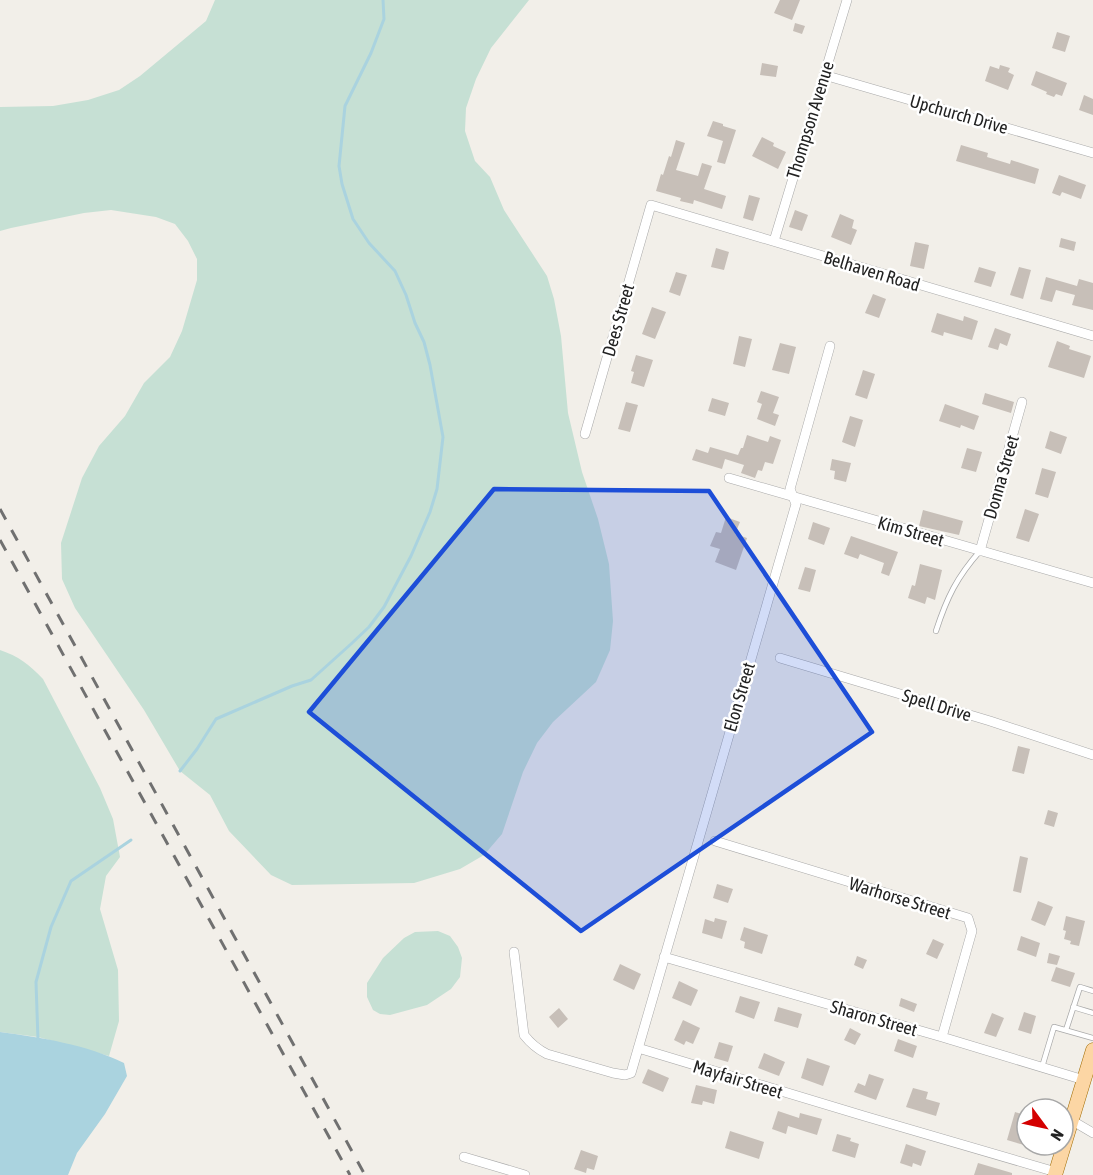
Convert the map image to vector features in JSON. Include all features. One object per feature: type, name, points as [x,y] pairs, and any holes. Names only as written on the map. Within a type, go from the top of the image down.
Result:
[{"type":"main road","points":[[1075,1111],[1088,1081],[1093,1050]]},
{"type":"main road","points":[[1056,1174],[1061,1157]]},
{"type":"street","name":"Thompson Avenue","points":[[774,241],[847,0]]},
{"type":"street","name":"Upchurch Drive","points":[[824,75],[1093,153]]},
{"type":"street","name":"Belhaven Road","points":[[651,205],[1093,336]]},
{"type":"street","name":"Dees Street","points":[[585,434],[651,205]]},
{"type":"street","name":"Elon Street","points":[[638,1048],[796,504],[790,489],[830,346]]},
{"type":"street","name":"Donna Street","points":[[980,551],[1022,402]]},
{"type":"street","name":"Kim Street","points":[[729,478],[1093,583]]},
{"type":"street","name":"Spell Drive","points":[[780,658],[990,720],[1093,755]]},
{"type":"street","name":"Warhorse Street","points":[[715,841],[968,918],[972,931],[942,1037]]},
{"type":"street","points":[[514,952],[524,1035],[538,1050],[625,1075],[631,1073],[638,1048]]},
{"type":"street","name":"Sharon Street","points":[[664,957],[1088,1081]]},
{"type":"street","name":"Mayfair Street","points":[[638,1048],[1056,1174]]},
{"type":"street","points":[[1075,1122],[1093,1133]]},
{"type":"street","points":[[464,1157],[525,1175]]},
{"type":"lane","points":[[936,631],[950,592],[965,567],[980,551]]},
{"type":"lane","points":[[1066,1030],[1080,987],[1093,990]]},
{"type":"lane","points":[[1074,1008],[1093,1013]]},
{"type":"lane","points":[[1042,1067],[1054,1027],[1093,1038]]},
{"type":"highlighted area","points":[[494,489],[709,491],[872,732],[581,931],[309,712]]},
{"type":"green space","points":[[215,0],[529,0],[491,48],[476,79],[466,108],[465,131],[475,161],[490,177],[504,210],[547,276],[554,299],[561,336],[568,413],[582,472],[598,519],[609,564],[613,621],[610,650],[596,682],[553,722],[537,743],[523,772],[502,834],[484,855],[460,869],[414,883],[292,885],[271,875],[229,831],[210,795],[180,771],[144,710],[75,608],[62,579],[61,543],[82,478],[99,446],[125,416],[144,383],[170,357],[182,331],[197,280],[197,259],[188,241],[175,224],[156,217],[111,210],[84,213],[0,231],[0,107],[53,106],[88,100],[119,90],[140,76],[206,21]]},
{"type":"green space","points":[[0,650],[23,661],[43,679],[100,788],[113,819],[120,857],[106,876],[100,909],[118,970],[119,1021],[109,1056],[38,1037],[0,1032]]},
{"type":"green space","points":[[438,931],[450,936],[462,958],[460,977],[451,989],[427,1005],[390,1015],[380,1014],[373,1010],[367,997],[367,983],[383,958],[404,938],[415,932]]},
{"type":"water","points":[[0,1032],[47,1039],[95,1051],[124,1063],[127,1076],[105,1114],[77,1153],[68,1175],[0,1175]]},
{"type":"building","points":[[780,0],[800,0],[792,20],[774,13]]},
{"type":"building","points":[[795,23],[805,26],[802,34],[793,31]]},
{"type":"building","points":[[1057,32],[1070,36],[1065,52],[1052,48]]},
{"type":"building","points":[[762,63],[778,66],[776,77],[760,75]]},
{"type":"building","points":[[1000,65],[1010,68],[1008,72],[1014,75],[1008,90],[985,81],[990,66],[999,69]]},
{"type":"building","points":[[1036,71],[1067,83],[1062,96],[1056,94],[1054,97],[1031,85]]},
{"type":"building","points":[[1084,95],[1093,99],[1093,115],[1079,110]]},
{"type":"building","points":[[713,121],[736,130],[725,164],[717,162],[723,141],[707,136]]},
{"type":"building","points":[[762,137],[774,143],[773,146],[786,152],[778,169],[752,156]]},
{"type":"building","points":[[676,140],[685,143],[676,170],[698,176],[702,163],[712,166],[704,189],[726,196],[722,209],[694,200],[693,204],[680,201],[681,198],[656,191]]},
{"type":"building","points":[[961,145],[988,153],[987,157],[1010,164],[1011,160],[1039,169],[1035,184],[956,161]]},
{"type":"building","points":[[1059,175],[1086,185],[1081,199],[1062,192],[1060,196],[1052,193]]},
{"type":"building","points":[[749,195],[760,198],[753,221],[743,218]]},
{"type":"building","points":[[795,210],[808,215],[802,231],[789,227]]},
{"type":"building","points":[[840,214],[854,220],[852,228],[857,230],[851,245],[831,237]]},
{"type":"building","points":[[1061,238],[1076,242],[1074,251],[1059,247]]},
{"type":"building","points":[[915,242],[929,245],[924,269],[910,266]]},
{"type":"building","points":[[716,248],[729,252],[724,270],[711,267]]},
{"type":"building","points":[[979,267],[996,272],[991,287],[974,282]]},
{"type":"building","points":[[1019,267],[1031,270],[1023,299],[1010,295]]},
{"type":"building","points":[[676,272],[687,275],[680,296],[669,292]]},
{"type":"building","points":[[1046,277],[1077,286],[1079,279],[1093,283],[1093,310],[1072,305],[1075,295],[1056,290],[1052,302],[1040,299]]},
{"type":"building","points":[[873,294],[886,299],[879,318],[865,313]]},
{"type":"building","points":[[652,307],[666,312],[655,339],[642,334]]},
{"type":"building","points":[[937,313],[963,321],[964,316],[978,321],[972,340],[944,332],[943,336],[931,332]]},
{"type":"building","points":[[995,328],[1011,334],[1007,346],[1000,343],[998,350],[988,347]]},
{"type":"building","points":[[739,336],[752,339],[745,367],[733,364]]},
{"type":"building","points":[[1057,341],[1070,346],[1069,349],[1091,356],[1084,378],[1048,367]]},
{"type":"building","points":[[780,343],[796,347],[789,374],[772,370]]},
{"type":"building","points":[[636,355],[653,360],[644,387],[631,383],[634,372],[631,371]]},
{"type":"building","points":[[863,370],[875,374],[867,399],[855,395]]},
{"type":"building","points":[[761,391],[779,397],[773,413],[779,415],[775,426],[757,419],[762,404],[757,402]]},
{"type":"building","points":[[985,393],[1014,402],[1011,413],[982,404]]},
{"type":"building","points":[[712,398],[729,403],[725,416],[708,411]]},
{"type":"building","points":[[626,402],[638,405],[630,432],[618,429]]},
{"type":"building","points":[[945,404],[979,416],[974,430],[939,421]]},
{"type":"building","points":[[850,416],[863,420],[855,447],[842,442]]},
{"type":"building","points":[[1050,431],[1067,437],[1061,454],[1045,448]]},
{"type":"building","points":[[747,435],[768,442],[770,436],[781,440],[773,464],[765,462],[762,471],[758,470],[755,478],[741,473],[744,465],[725,459],[722,469],[692,460],[696,449],[708,453],[710,447],[738,455]]},
{"type":"building","points":[[967,448],[982,452],[976,472],[961,468]]},
{"type":"building","points":[[832,459],[851,463],[846,482],[834,479],[835,471],[830,470]]},
{"type":"building","points":[[1042,468],[1056,472],[1048,498],[1035,494]]},
{"type":"building","points":[[1025,509],[1039,514],[1029,542],[1016,538]]},
{"type":"building","points":[[923,510],[963,521],[959,535],[919,526]]},
{"type":"building","points":[[726,517],[740,522],[735,534],[747,538],[736,570],[715,562],[720,549],[710,546],[716,532],[721,533]]},
{"type":"building","points":[[813,522],[830,528],[824,545],[808,539]]},
{"type":"building","points":[[851,536],[898,552],[889,576],[881,573],[884,563],[860,554],[858,559],[844,554]]},
{"type":"building","points":[[920,564],[942,570],[935,600],[927,597],[925,604],[908,598],[912,585],[915,586]]},
{"type":"building","points":[[805,567],[816,570],[810,592],[798,589]]},
{"type":"building","points":[[1018,746],[1030,749],[1024,774],[1012,771]]},
{"type":"building","points":[[1048,810],[1058,813],[1054,827],[1044,824]]},
{"type":"building","points":[[1020,856],[1028,858],[1021,893],[1013,891]]},
{"type":"building","points":[[717,884],[733,889],[728,903],[713,898]]},
{"type":"building","points":[[1038,901],[1053,907],[1045,926],[1031,920]]},
{"type":"building","points":[[1066,916],[1085,921],[1079,946],[1070,944],[1071,941],[1064,939]]},
{"type":"building","points":[[715,918],[727,921],[722,939],[702,933],[705,919],[714,922]]},
{"type":"building","points":[[744,927],[768,935],[762,954],[744,948],[745,942],[740,940]]},
{"type":"building","points":[[1021,936],[1040,943],[1036,957],[1017,950]]},
{"type":"building","points":[[933,939],[944,944],[937,959],[926,954]]},
{"type":"building","points":[[1049,953],[1060,956],[1057,965],[1047,963]]},
{"type":"building","points":[[857,956],[867,960],[863,969],[854,965]]},
{"type":"building","points":[[620,964],[641,974],[634,990],[613,980]]},
{"type":"building","points":[[1056,967],[1075,973],[1070,987],[1051,981]]},
{"type":"building","points":[[679,981],[698,990],[691,1006],[672,998]]},
{"type":"building","points":[[740,996],[760,1002],[754,1019],[735,1012]]},
{"type":"building","points":[[901,998],[917,1004],[914,1012],[899,1006]]},
{"type":"building","points":[[778,1007],[802,1014],[798,1028],[774,1021]]},
{"type":"building","points":[[559,1008],[568,1019],[558,1028],[549,1017]]},
{"type":"building","points":[[1024,1012],[1036,1016],[1031,1034],[1018,1030]]},
{"type":"building","points":[[992,1013],[1004,1018],[996,1037],[984,1033]]},
{"type":"building","points":[[683,1020],[700,1028],[693,1044],[686,1041],[684,1045],[674,1040]]},
{"type":"building","points":[[850,1028],[861,1034],[855,1045],[844,1040]]},
{"type":"building","points":[[898,1039],[917,1046],[913,1058],[894,1051]]},
{"type":"building","points":[[719,1042],[733,1046],[728,1062],[714,1058]]},
{"type":"building","points":[[764,1053],[785,1062],[779,1076],[758,1068]]},
{"type":"building","points":[[807,1058],[830,1066],[823,1086],[801,1078]]},
{"type":"building","points":[[648,1069],[669,1078],[663,1092],[642,1083]]},
{"type":"building","points":[[869,1074],[884,1079],[876,1100],[854,1092],[858,1083],[865,1086]]},
{"type":"building","points":[[696,1085],[717,1090],[714,1104],[703,1101],[702,1105],[691,1103]]},
{"type":"building","points":[[913,1088],[928,1092],[926,1099],[940,1103],[936,1116],[906,1107]]},
{"type":"building","points":[[778,1111],[799,1118],[800,1113],[822,1119],[817,1135],[788,1126],[786,1134],[772,1129]]},
{"type":"building","points":[[1015,1112],[1015,1142],[1007,1140]]},
{"type":"building","points":[[730,1131],[764,1142],[759,1159],[725,1148]]},
{"type":"building","points":[[837,1134],[851,1138],[850,1141],[859,1144],[855,1158],[832,1151]]},
{"type":"building","points":[[906,1144],[926,1151],[921,1166],[913,1163],[912,1167],[900,1163]]},
{"type":"building","points":[[581,1150],[598,1156],[594,1170],[587,1168],[586,1173],[574,1169]]},
{"type":"building","points":[[978,1163],[1012,1173],[1012,1175],[974,1175]]},
{"type":"waterway","points":[[180,771],[216,719],[311,680],[369,627],[384,607],[411,556],[437,489],[443,437],[424,342],[395,271],[369,243],[353,219],[339,166],[345,106],[371,53],[384,19],[383,0]]},
{"type":"waterway","points":[[38,1040],[36,982],[51,927],[71,881],[131,840]]},
{"type":"railway","points":[[0,509],[365,1175]]},
{"type":"railway","points":[[0,540],[350,1175]]}]
